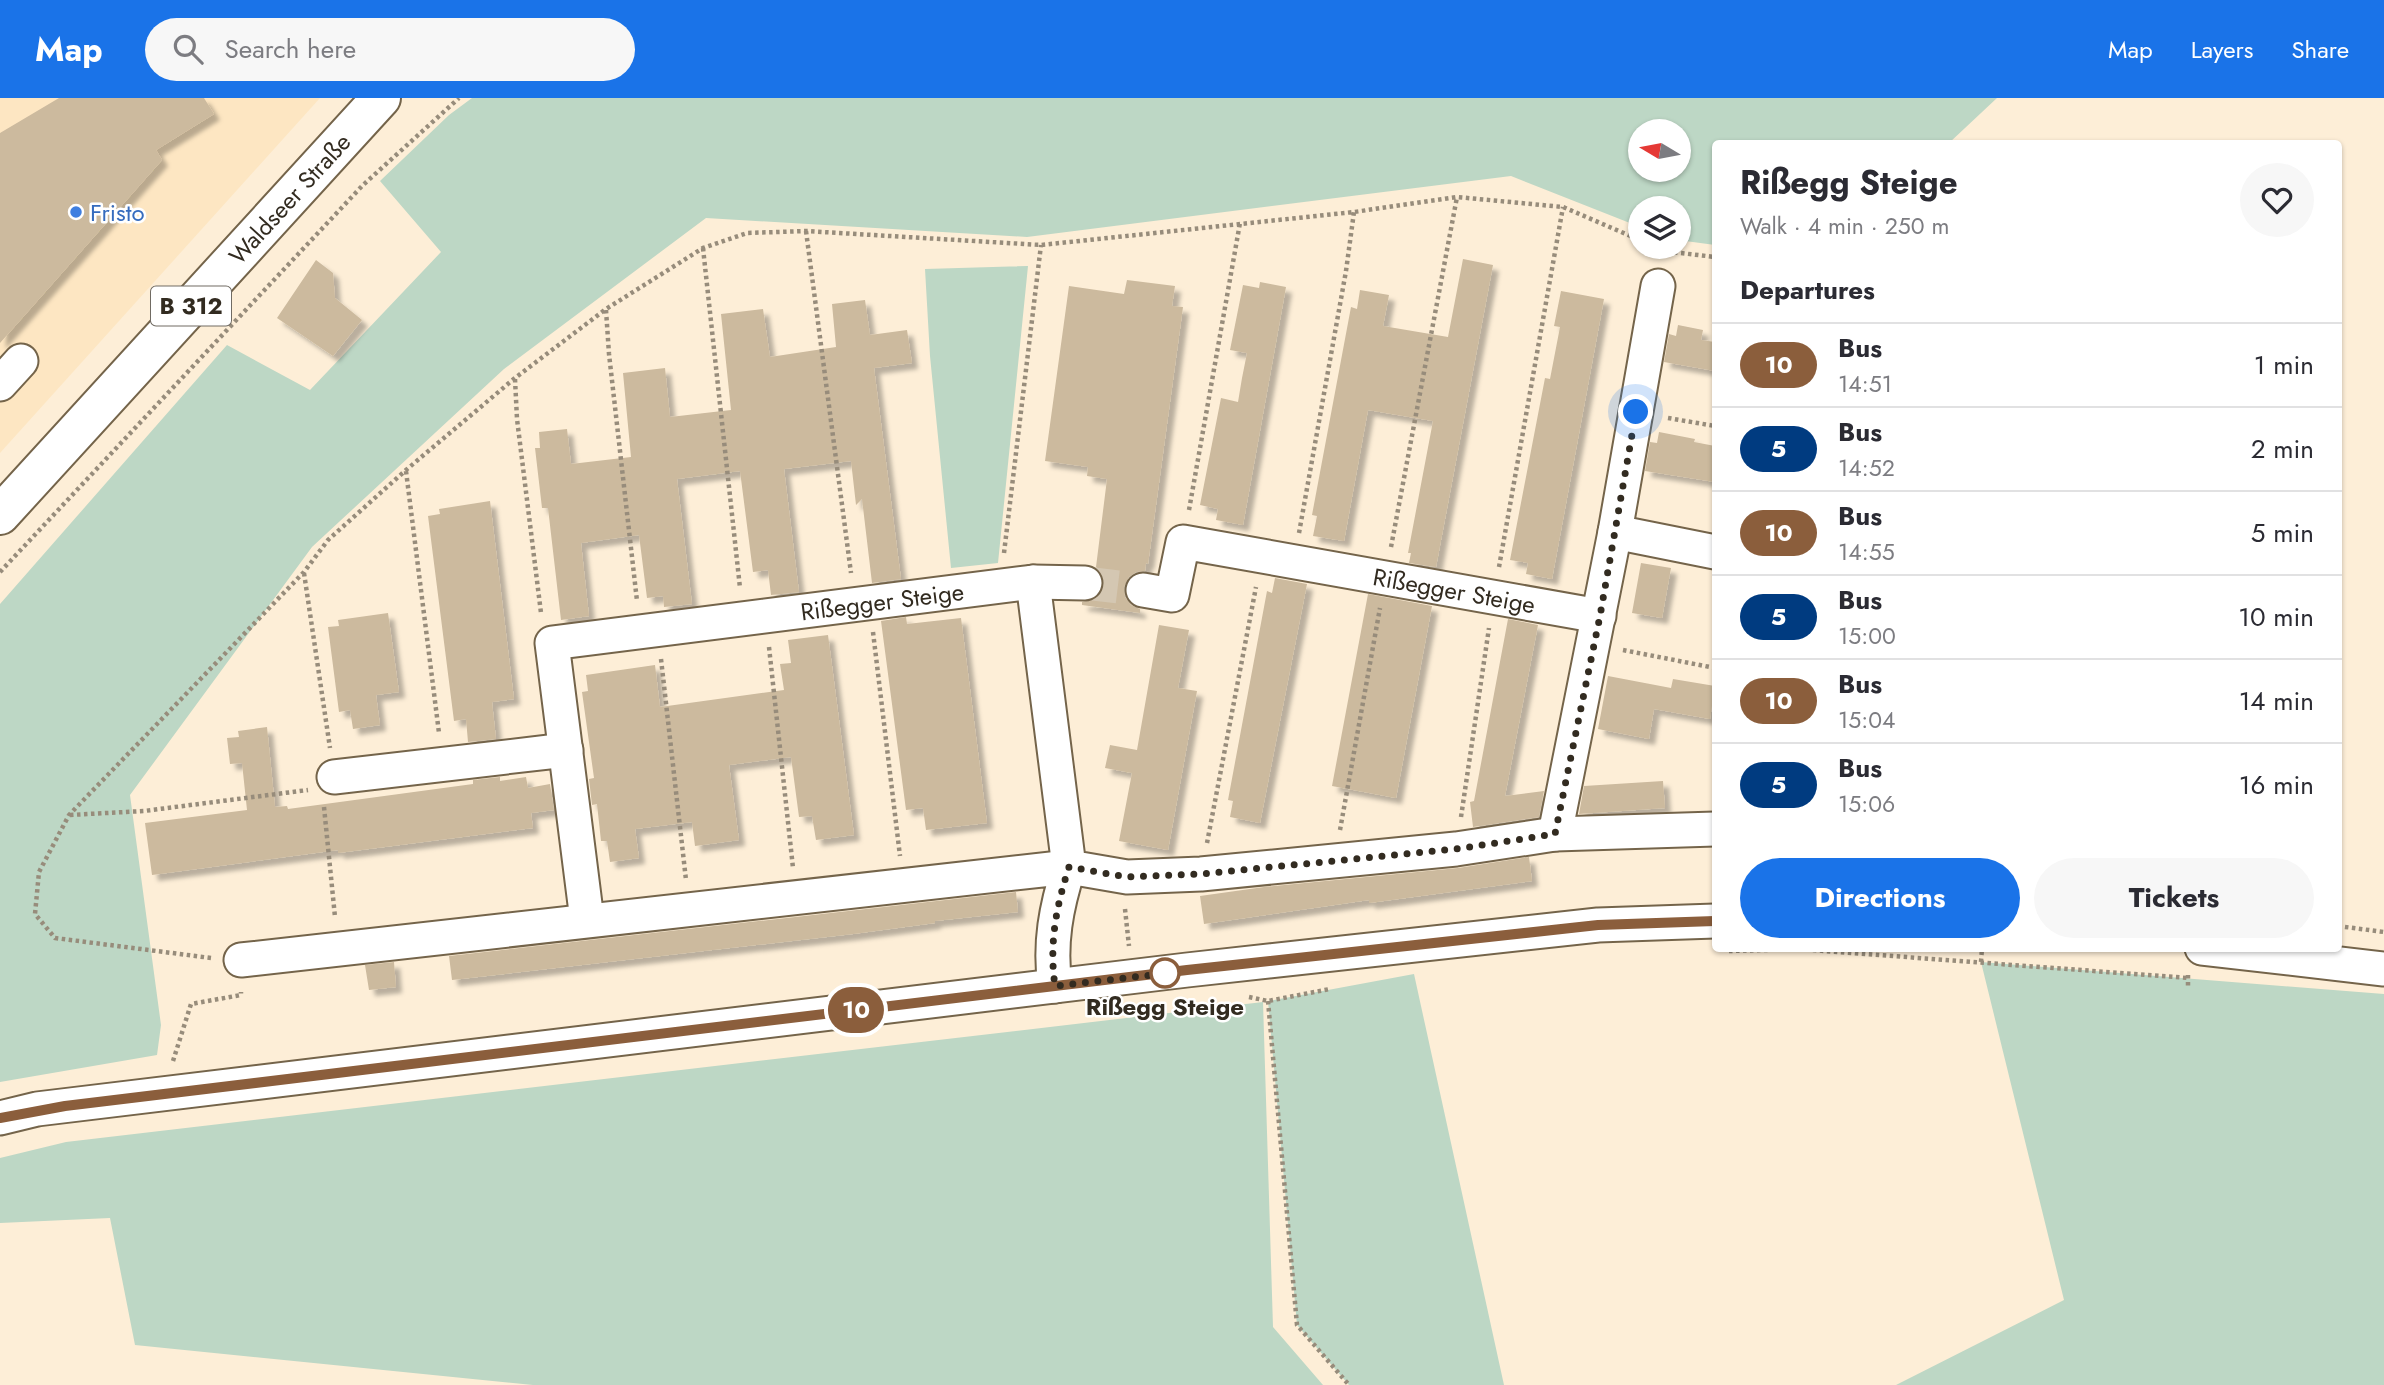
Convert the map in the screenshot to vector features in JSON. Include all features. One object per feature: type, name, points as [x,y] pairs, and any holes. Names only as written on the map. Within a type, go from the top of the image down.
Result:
[{"type":"main road","name":"Waldseer Straße","points":[[0,515],[381,98]]},
{"type":"street","points":[[1555,834],[1615,532],[1658,286]]},
{"type":"street","points":[[1615,532],[1712,551]]},
{"type":"street","name":"Rißegger Steige","points":[[1183,542],[1494,597],[1596,630]]},
{"type":"street","points":[[1143,590],[1172,595],[1183,542]]},
{"type":"street","name":"Rißegger Steige","points":[[552,643],[1033,582]]},
{"type":"street","points":[[1055,986],[1052,966],[1053,928],[1069,867],[1033,582],[1085,583]]},
{"type":"street","points":[[552,643],[587,920]]},
{"type":"street","points":[[328,783],[442,764],[566,750]]},
{"type":"street","points":[[241,960],[1069,867],[1127,877],[1201,874],[1456,849],[1555,834],[1712,829]]},
{"type":"street","points":[[0,1118],[65,1106],[1055,986],[1598,925],[1712,937]]},
{"type":"street","points":[[2202,964],[2384,969]]},
{"type":"path","points":[[0,572],[363,185],[459,98]]},
{"type":"path","points":[[1447,253],[1457,197]]},
{"type":"path","points":[[241,960],[55,938],[35,914],[39,872],[69,815],[304,572],[328,540],[406,470],[514,378],[606,309],[703,248],[747,233],[806,231],[1041,244],[1354,212],[1457,197],[1563,207],[1628,235]]},
{"type":"path","points":[[1456,849],[1494,597],[1563,207]]},
{"type":"path","points":[[1201,874],[1346,271],[1354,212]]},
{"type":"path","points":[[1183,542],[1240,223]]},
{"type":"path","points":[[806,231],[903,885]]},
{"type":"path","points":[[1000,586],[1041,244]]},
{"type":"path","points":[[703,248],[796,896]]},
{"type":"path","points":[[1691,254],[1712,257]]},
{"type":"path","points":[[606,309],[609,354],[690,908]]},
{"type":"path","points":[[514,378],[543,631],[552,643]]},
{"type":"path","points":[[1636,412],[1712,425]]},
{"type":"path","points":[[406,470],[442,764]]},
{"type":"path","points":[[304,572],[328,783],[338,949]]},
{"type":"path","points":[[1596,630],[1712,667]]},
{"type":"path","points":[[69,815],[144,811],[328,783]]},
{"type":"path","points":[[1127,877],[1124,897],[1130,954]]},
{"type":"path","points":[[2342,927],[2384,932]]},
{"type":"path","points":[[1840,952],[1981,962],[2202,964]]},
{"type":"path","points":[[1981,962],[1982,952]]},
{"type":"path","points":[[1334,989],[1268,1001],[1297,1325],[1349,1385]]},
{"type":"path","points":[[171,1069],[191,1004],[241,995]]},
{"type":"shaded area","points":[[0,98],[320,98],[0,453]]},
{"type":"green space","points":[[472,98],[1997,98],[1952,140],[1712,140],[1712,245],[1691,242],[1691,196],[1628,196],[1628,222],[1511,176],[1027,237],[706,218],[504,369],[312,547],[130,795],[161,1025],[157,1055],[0,1082],[0,604],[227,345],[310,390],[441,252],[380,181],[449,115]]},
{"type":"green space","points":[[1028,266],[998,563],[951,568],[930,356],[925,269]]},
{"type":"green space","points":[[1981,962],[2384,994],[2384,1385],[1896,1385],[2064,1300]]},
{"type":"green space","points":[[1414,974],[1504,1385],[1349,1385],[1297,1325],[1268,1001]]},
{"type":"green space","points":[[1263,1002],[1273,1327],[1323,1385],[533,1385],[135,1345],[110,1218],[0,1223],[0,1158],[66,1142]]},
{"type":"building","name":"Fristo","points":[[59,98],[204,98],[214,114],[156,150],[162,160],[0,343],[0,133]]},
{"type":"building","points":[[1463,259],[1493,265],[1436,567],[1409,563],[1411,553],[1408,553],[1433,421],[1368,410],[1344,541],[1313,536],[1317,516],[1312,515],[1351,307],[1357,309],[1360,290],[1389,295],[1383,326],[1448,337]]},
{"type":"building","points":[[316,260],[333,273],[335,298],[362,320],[333,356],[277,318]]},
{"type":"building","points":[[1127,280],[1175,286],[1172,306],[1183,307],[1148,564],[1146,563],[1145,571],[1136,572],[1129,577],[1124,587],[1125,597],[1131,605],[1140,609],[1140,613],[1082,605],[1082,602],[1095,599],[1102,592],[1104,584],[1102,574],[1096,567],[1107,479],[1087,476],[1088,467],[1045,461],[1069,286],[1124,294]]},
{"type":"building","points":[[1260,282],[1286,287],[1243,525],[1216,520],[1218,509],[1200,505],[1221,398],[1238,402],[1247,353],[1230,350],[1243,285],[1259,288]]},
{"type":"building","points":[[1561,291],[1604,299],[1552,579],[1526,574],[1528,563],[1510,560],[1545,378],[1550,379],[1560,327],[1554,326]]},
{"type":"building","points":[[865,300],[870,335],[907,330],[912,363],[874,368],[901,579],[872,583],[862,499],[856,505],[851,461],[784,469],[799,592],[771,595],[768,570],[753,572],[740,471],[677,479],[692,604],[664,607],[663,596],[647,598],[639,535],[581,543],[589,616],[561,620],[548,508],[542,508],[535,448],[540,448],[539,432],[567,429],[571,464],[631,457],[623,373],[665,368],[670,417],[731,410],[721,314],[763,309],[770,357],[836,347],[832,304]]},
{"type":"building","points":[[1678,325],[1703,330],[1701,340],[1712,342],[1712,370],[1664,362],[1669,334],[1676,336]]},
{"type":"building","points":[[1659,432],[1712,445],[1712,482],[1645,471],[1650,442],[1657,443]]},
{"type":"building","points":[[490,501],[514,699],[492,702],[496,739],[468,742],[466,719],[454,721],[428,516],[440,514],[439,509]]},
{"type":"building","points":[[1641,563],[1671,568],[1662,618],[1632,613]]},
{"type":"building","points":[[1275,578],[1307,584],[1260,823],[1230,817],[1233,801],[1228,800],[1267,591],[1272,593]]},
{"type":"building","points":[[1368,594],[1432,606],[1396,798],[1332,786]]},
{"type":"building","points":[[388,613],[399,692],[376,695],[380,725],[353,729],[350,710],[339,712],[328,627],[339,626],[338,620]]},
{"type":"building","points":[[906,617],[907,624],[961,618],[987,823],[926,830],[923,808],[906,810],[881,621]]},
{"type":"building","points":[[1508,619],[1538,625],[1505,796],[1544,791],[1539,817],[1473,827],[1470,802],[1474,801]]},
{"type":"building","points":[[1159,625],[1189,630],[1178,688],[1197,691],[1168,850],[1119,841],[1132,773],[1105,768],[1110,745],[1137,750]]},
{"type":"building","points":[[828,635],[854,835],[816,840],[812,816],[799,817],[791,757],[729,765],[739,840],[695,846],[692,822],[635,829],[639,858],[610,862],[607,841],[601,841],[597,804],[592,805],[589,779],[594,778],[582,692],[588,691],[586,675],[655,665],[660,707],[784,690],[780,664],[791,663],[788,640]]},
{"type":"building","points":[[1608,676],[1671,688],[1673,679],[1712,686],[1710,719],[1654,709],[1649,739],[1598,729]]},
{"type":"building","points":[[267,727],[275,807],[287,806],[288,809],[473,784],[473,780],[500,777],[500,781],[526,777],[528,788],[550,784],[554,810],[531,813],[533,828],[152,875],[145,823],[247,810],[242,763],[230,764],[227,738],[239,737],[238,731]]},
{"type":"building","points":[[1663,781],[1665,808],[1579,814],[1584,786]]},
{"type":"building","points":[[1529,857],[1532,881],[1369,903],[1369,900],[1204,924],[1200,896],[1458,868]]},
{"type":"building","points":[[1016,892],[1018,912],[853,934],[452,980],[449,956]]},
{"type":"building","points":[[394,962],[396,987],[369,990],[365,965]]},
{"type":"tunnel","points":[[1085,583],[1143,590]]},
{"type":"bus line","name":"10","points":[[0,1118],[37,1109],[1187,970],[1598,925],[1712,921]]},
{"type":"place","name":"Fristo","points":[[76,212]]},
{"type":"place","name":"Rißegg Steige","points":[[1165,973]]},
{"type":"route","points":[[1165,973],[1169,973],[1055,986],[1052,966],[1053,928],[1069,867],[1127,877],[1201,874],[1456,849],[1555,834],[1600,616],[1636,412]]}]
